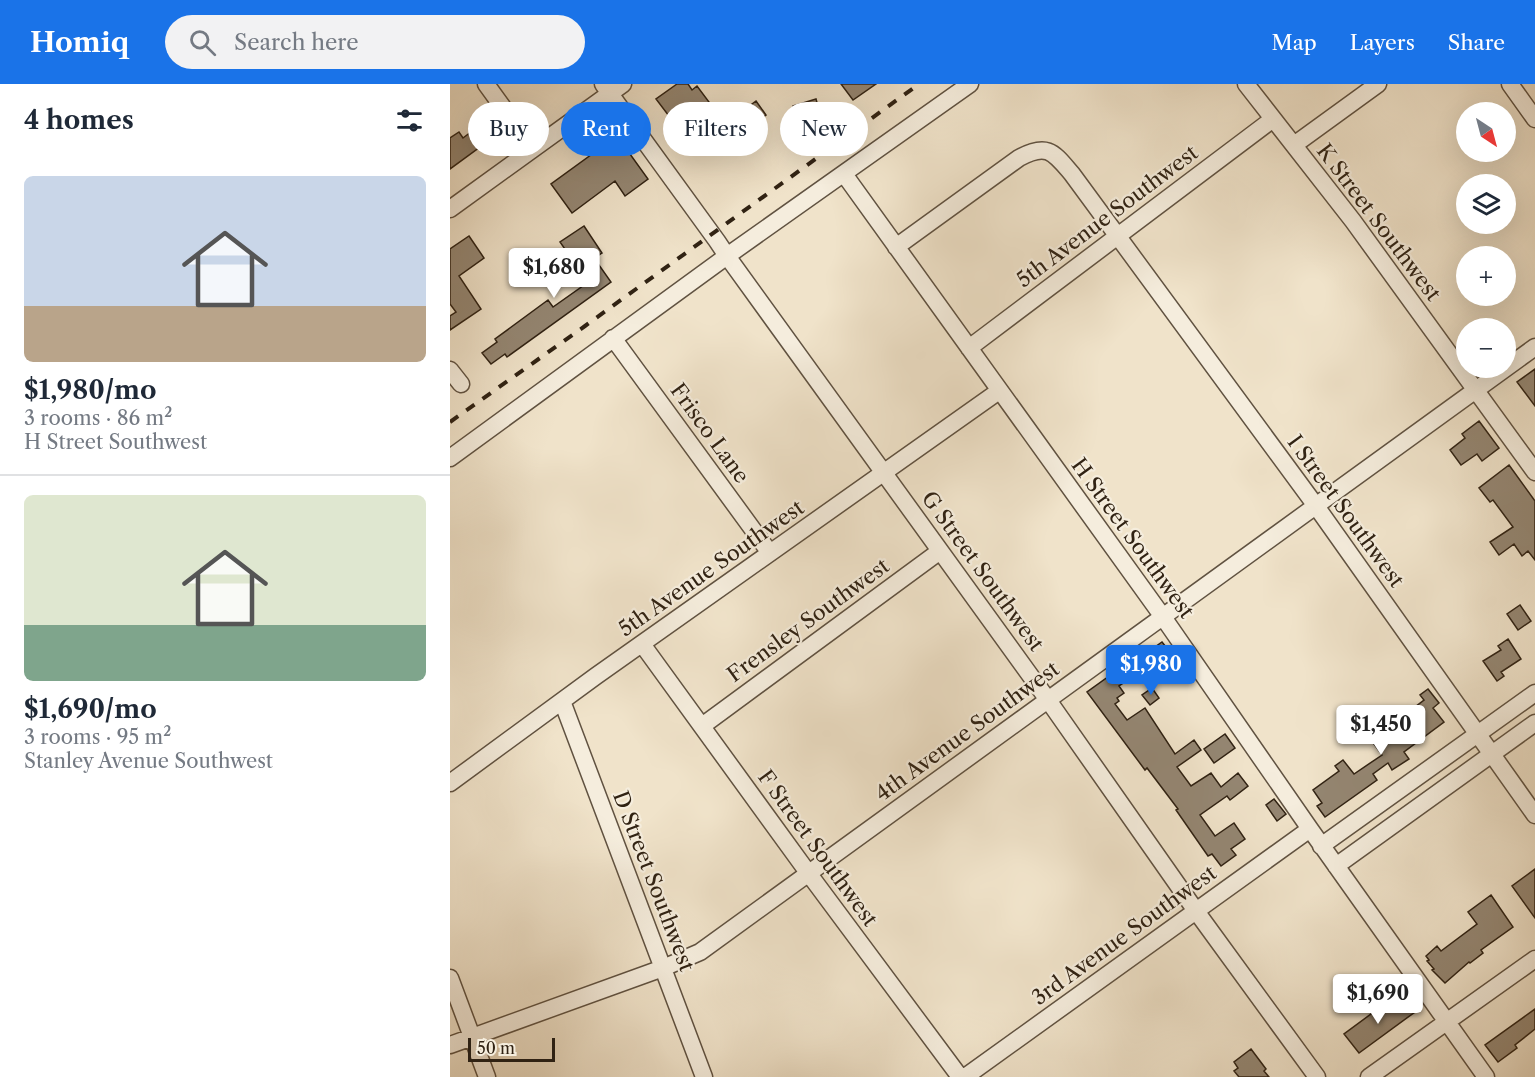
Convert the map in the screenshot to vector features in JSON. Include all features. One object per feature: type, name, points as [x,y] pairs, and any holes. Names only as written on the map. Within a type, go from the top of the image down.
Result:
[{"type":"street","points":[[486,84],[499,102]]},
{"type":"street","points":[[450,458],[727,256],[970,84]]},
{"type":"street","points":[[1246,84],[1273,119]]},
{"type":"street","points":[[1294,145],[1378,84]]},
{"type":"street","points":[[1510,84],[1535,119]]},
{"type":"street","points":[[549,136],[612,87]]},
{"type":"street","name":"G Street Southwest","points":[[612,87],[727,256],[1317,1077]]},
{"type":"street","name":"K Street Southwest","points":[[1273,119],[1353,222],[1535,471]]},
{"type":"street","name":"5th Avenue Southwest","points":[[969,348],[1273,119]]},
{"type":"street","name":"I Street Southwest","points":[[896,247],[1029,152],[1038,150],[1056,154],[1316,506],[1535,815]]},
{"type":"street","points":[[450,209],[523,156]]},
{"type":"street","name":"H Street Southwest","points":[[843,174],[1163,617],[1310,830],[1486,1077]]},
{"type":"street","name":"Frisco Lane","points":[[613,338],[770,553]]},
{"type":"street","name":"4th Avenue Southwest","points":[[450,1045],[663,968],[700,952],[1535,347]]},
{"type":"street","points":[[450,370],[461,384]]},
{"type":"street","name":"5th Avenue Southwest","points":[[450,783],[999,391]]},
{"type":"street","name":"Frensley Southwest","points":[[702,726],[940,551]]},
{"type":"street","name":"F Street Southwest","points":[[642,644],[960,1077]]},
{"type":"street","points":[[1322,846],[1535,693]]},
{"type":"street","name":"D Street Southwest","points":[[562,701],[704,1077]]},
{"type":"street","points":[[1336,866],[1535,723]]},
{"type":"street","name":"3rd Avenue Southwest","points":[[965,1077],[1310,830]]},
{"type":"street","points":[[1370,1077],[1535,959]]},
{"type":"street","points":[[450,978],[487,1077]]},
{"type":"building","points":[[677,84],[688,84],[692,90],[697,86],[709,102],[663,102],[663,108],[656,99]]},
{"type":"building","points":[[841,84],[876,84],[853,100]]},
{"type":"building","points":[[459,132],[463,138],[468,134],[468,156],[450,169],[450,138]]},
{"type":"building","points":[[590,156],[631,156],[648,179],[625,196],[615,181],[572,213],[551,184]]},
{"type":"building","points":[[584,226],[602,253],[594,258],[611,282],[507,357],[505,354],[491,364],[482,353],[497,342],[495,339],[548,300],[553,307],[594,278],[582,261],[576,265],[560,242]]},
{"type":"building","points":[[469,236],[484,258],[459,276],[481,309],[450,330],[450,316],[456,312],[450,304],[450,249]]},
{"type":"building","points":[[1535,369],[1535,406],[1517,382]]},
{"type":"building","points":[[1479,421],[1499,448],[1482,461],[1477,454],[1461,465],[1450,450],[1465,438],[1462,434]]},
{"type":"building","points":[[1509,465],[1535,501],[1535,560],[1528,551],[1522,556],[1514,544],[1499,555],[1490,542],[1513,527],[1493,500],[1490,502],[1479,488]]},
{"type":"building","points":[[1520,605],[1531,621],[1518,630],[1507,614]]},
{"type":"building","points":[[1508,639],[1521,659],[1501,672],[1504,676],[1497,681],[1483,661],[1501,650],[1498,646]]},
{"type":"building","points":[[1162,642],[1170,652],[1119,686],[1124,693],[1117,698],[1119,701],[1115,704],[1127,720],[1145,708],[1175,754],[1194,740],[1201,750],[1177,767],[1191,786],[1211,773],[1221,787],[1238,773],[1248,786],[1230,800],[1227,796],[1200,815],[1215,836],[1234,823],[1245,839],[1231,849],[1236,855],[1221,866],[1212,854],[1208,856],[1176,810],[1178,809],[1147,768],[1145,770],[1087,692]]},
{"type":"building","points":[[1152,688],[1159,698],[1150,705],[1142,695]]},
{"type":"building","points":[[1428,689],[1439,703],[1433,708],[1444,722],[1404,752],[1409,759],[1392,770],[1388,763],[1373,774],[1377,780],[1325,817],[1317,806],[1322,803],[1313,790],[1339,771],[1335,766],[1343,760],[1354,774],[1382,755],[1374,744],[1398,728],[1394,723],[1424,700],[1420,695]]},
{"type":"building","points":[[1225,734],[1235,748],[1214,763],[1204,749]]},
{"type":"building","points":[[1274,799],[1286,814],[1277,821],[1266,805]]},
{"type":"building","points":[[1535,869],[1535,918],[1512,886]]},
{"type":"building","points":[[1491,895],[1513,927],[1481,950],[1483,953],[1445,983],[1432,970],[1434,969],[1426,956],[1437,946],[1441,951],[1477,924],[1468,912]]},
{"type":"building","points":[[1404,998],[1415,1012],[1359,1053],[1344,1034],[1379,1008],[1383,1013]]},
{"type":"building","points":[[1535,1009],[1535,1029],[1515,1045],[1517,1048],[1498,1062],[1485,1045]]},
{"type":"building","points":[[1251,1049],[1266,1069],[1264,1071],[1269,1077],[1239,1077],[1234,1071],[1238,1068],[1234,1062]]},
{"type":"railway","points":[[450,422],[919,84]]}]
